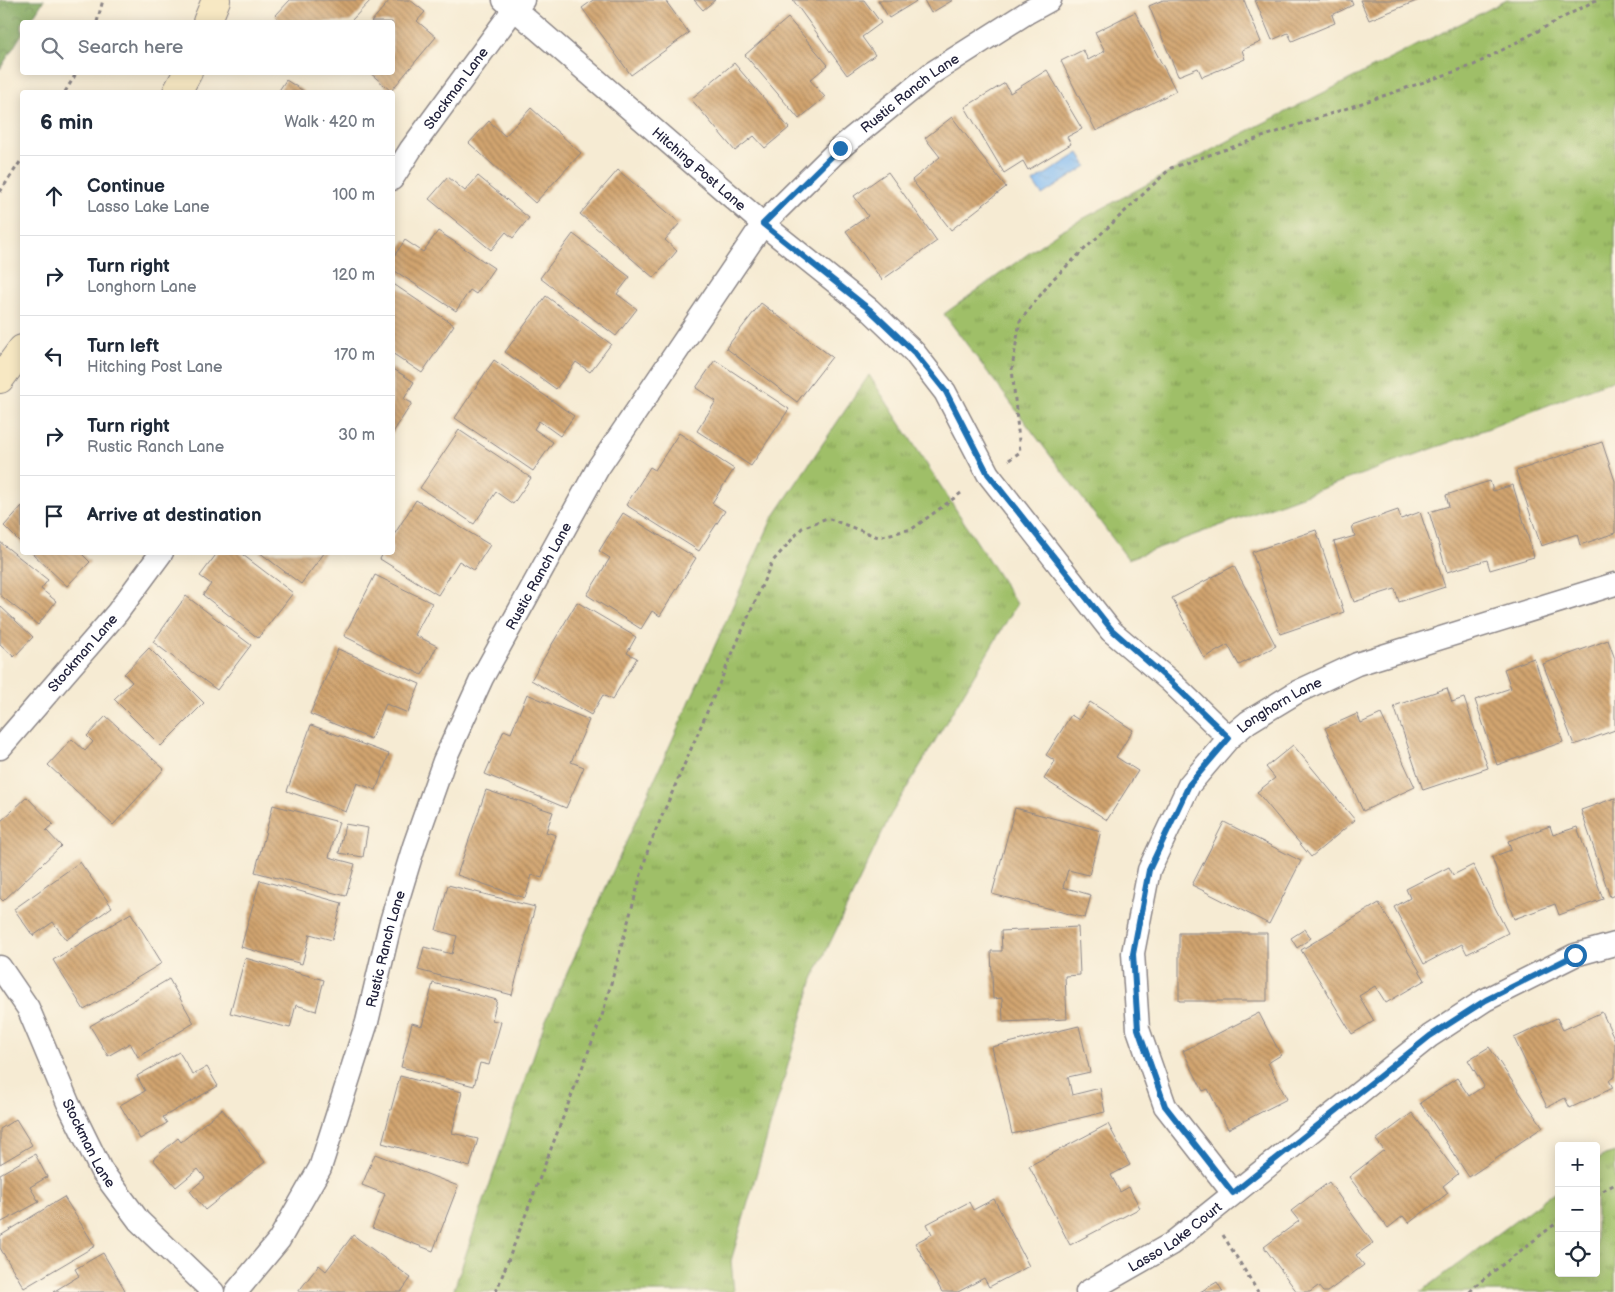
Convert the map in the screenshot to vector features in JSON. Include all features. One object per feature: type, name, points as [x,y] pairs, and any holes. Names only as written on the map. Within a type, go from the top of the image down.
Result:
[{"type":"main road","points":[[208,20],[216,0]]},
{"type":"main road","points":[[178,90],[186,75]]},
{"type":"main road","points":[[0,380],[20,352]]},
{"type":"street","name":"Rustic Ranch Lane","points":[[236,1292],[279,1240],[320,1168],[367,1022],[390,925],[414,846],[444,761],[482,678],[598,468],[763,224],[840,148],[932,73],[1050,0]]},
{"type":"street","name":"Hitching Post Lane","points":[[513,3],[763,224],[869,309],[914,352],[946,392],[988,474],[1112,630],[1170,681],[1229,738]]},
{"type":"street","name":"Stockman Lane","points":[[395,174],[513,3]]},
{"type":"street","name":"Stockman Lane","points":[[0,748],[117,613],[160,555]]},
{"type":"street","name":"Longhorn Lane","points":[[1233,1193],[1165,1106],[1138,1029],[1133,954],[1149,870],[1189,785],[1229,738],[1248,722],[1297,692],[1357,664],[1615,584]]},
{"type":"street","name":"Lasso Lake Court","points":[[1087,1292],[1171,1244],[1430,1036],[1486,1000],[1575,955],[1615,944]]},
{"type":"street","name":"Stockman Lane","points":[[0,967],[28,1008],[68,1103],[102,1170],[139,1221],[214,1292]]},
{"type":"path","points":[[97,20],[102,0]]},
{"type":"path","points":[[1007,461],[1020,452],[1012,368],[1020,321],[1053,279],[1172,168],[1474,65],[1596,0]]},
{"type":"path","points":[[67,90],[75,75]]},
{"type":"path","points":[[0,192],[20,162]]},
{"type":"path","points":[[496,1292],[602,1016],[649,846],[772,562],[802,528],[826,518],[878,537],[912,528],[961,493]]},
{"type":"path","points":[[1600,1193],[1615,1184]]},
{"type":"path","points":[[1208,1214],[1258,1292]]},
{"type":"path","points":[[1470,1292],[1476,1285],[1555,1224]]},
{"type":"green space","points":[[0,0],[44,0],[31,20],[20,20],[20,37],[0,69]]},
{"type":"green space","points":[[1507,0],[1615,0],[1615,379],[1492,427],[1128,559],[944,314],[1060,231],[1232,139]]},
{"type":"green space","points":[[869,375],[1017,604],[890,816],[813,979],[731,1261],[734,1292],[453,1292],[545,1022],[772,519]]},
{"type":"green space","points":[[1615,1152],[1615,1292],[1421,1292],[1555,1191],[1555,1277],[1600,1277],[1600,1158]]},
{"type":"water","points":[[1079,153],[1087,166],[1042,195],[1033,182]]},
{"type":"building","points":[[290,0],[371,0],[352,20],[280,20],[275,16]]},
{"type":"building","points":[[390,0],[410,0],[425,12],[417,21],[436,37],[392,90],[372,75],[395,75],[395,20],[373,20]]},
{"type":"building","points":[[593,0],[665,0],[689,33],[631,75],[582,8]]},
{"type":"building","points":[[694,0],[715,0],[703,10]]},
{"type":"building","points":[[793,0],[864,0],[881,23],[862,37],[875,55],[847,75]]},
{"type":"building","points":[[878,0],[918,0],[889,18]]},
{"type":"building","points":[[924,0],[953,0],[931,13]]},
{"type":"building","points":[[1163,0],[1244,0],[1261,42],[1242,50],[1245,59],[1202,77],[1198,68],[1178,76],[1149,6]]},
{"type":"building","points":[[1255,0],[1351,0],[1353,5],[1332,15],[1335,23],[1292,41],[1288,33],[1272,40]]},
{"type":"building","points":[[1360,0],[1419,0],[1369,20]]},
{"type":"building","points":[[1135,12],[1176,91],[1096,131],[1061,61],[1083,50],[1088,60],[1105,51],[1095,32]]},
{"type":"building","points":[[788,18],[828,65],[810,80],[825,97],[799,119],[745,55]]},
{"type":"building","points":[[734,63],[789,128],[765,148],[754,136],[735,151],[691,99]]},
{"type":"building","points":[[1047,70],[1082,129],[1067,137],[1071,144],[1028,170],[1023,161],[1004,173],[965,107],[1005,83],[1010,93]]},
{"type":"building","points":[[286,80],[302,90],[279,90]]},
{"type":"building","points":[[531,108],[581,153],[535,203],[469,143],[489,121],[505,136]]},
{"type":"building","points":[[952,117],[1006,187],[951,230],[912,180],[940,157],[925,138]]},
{"type":"building","points":[[618,170],[680,223],[665,240],[677,251],[654,278],[580,214]]},
{"type":"building","points":[[888,172],[937,241],[882,280],[846,231],[868,216],[854,196]]},
{"type":"building","points":[[478,176],[529,218],[513,238],[506,232],[491,250],[429,199],[448,177],[465,191]]},
{"type":"building","points":[[438,231],[494,268],[476,294],[470,290],[456,311],[395,271],[395,255],[405,240],[423,252]]},
{"type":"building","points":[[573,234],[630,277],[617,294],[637,309],[616,336],[540,278]]},
{"type":"building","points":[[395,285],[454,325],[422,373],[395,355]]},
{"type":"building","points":[[546,296],[611,344],[590,372],[576,362],[556,389],[505,352]]},
{"type":"building","points":[[761,303],[832,357],[797,402],[726,348]]},
{"type":"building","points":[[494,360],[574,416],[560,436],[539,421],[534,429],[553,442],[533,471],[455,418]]},
{"type":"building","points":[[715,360],[789,409],[751,466],[697,431],[716,401],[696,388]]},
{"type":"building","points":[[395,370],[414,382],[404,399],[412,403],[395,429]]},
{"type":"building","points":[[459,430],[531,478],[513,504],[496,492],[474,524],[420,488]]},
{"type":"building","points":[[679,433],[734,469],[712,503],[725,511],[699,551],[626,505],[650,467],[655,470]]},
{"type":"building","points":[[1602,442],[1615,481],[1615,533],[1580,545],[1577,534],[1541,546],[1516,471]]},
{"type":"building","points":[[1490,481],[1493,491],[1513,485],[1534,557],[1490,570],[1487,560],[1447,572],[1429,512],[1449,506],[1446,495]]},
{"type":"building","points":[[416,500],[490,545],[474,570],[459,561],[438,595],[380,559],[382,555],[395,555],[395,533]]},
{"type":"building","points":[[20,508],[20,542],[4,526]]},
{"type":"building","points":[[1398,510],[1401,519],[1420,512],[1445,587],[1399,602],[1395,589],[1354,602],[1334,542],[1355,536],[1352,526]]},
{"type":"building","points":[[623,513],[696,558],[660,616],[652,611],[641,629],[587,595],[610,558],[599,551]]},
{"type":"building","points":[[1316,530],[1344,612],[1280,634],[1252,552]]},
{"type":"building","points":[[0,542],[48,580],[41,589],[56,601],[38,625],[0,595]]},
{"type":"building","points":[[34,555],[83,555],[90,562],[67,586]]},
{"type":"building","points":[[216,555],[243,555],[293,593],[258,638],[203,595],[211,584],[200,576]]},
{"type":"building","points":[[263,555],[323,555],[301,584]]},
{"type":"building","points":[[1234,566],[1276,646],[1239,665],[1228,645],[1204,658],[1172,598]]},
{"type":"building","points":[[375,575],[432,603],[415,635],[437,646],[422,675],[344,636]]},
{"type":"building","points":[[186,596],[251,645],[217,690],[153,642]]},
{"type":"building","points":[[577,602],[636,637],[627,653],[637,658],[612,700],[603,695],[591,715],[531,680]]},
{"type":"building","points":[[0,606],[33,637],[14,657],[0,644]]},
{"type":"building","points":[[1608,640],[1615,659],[1615,730],[1574,745],[1543,664]]},
{"type":"building","points":[[149,648],[204,703],[161,746],[114,699],[132,682],[124,674]]},
{"type":"building","points":[[338,649],[420,684],[408,713],[386,704],[371,739],[310,714]]},
{"type":"building","points":[[1534,658],[1563,742],[1497,765],[1475,700],[1511,688],[1504,669]]},
{"type":"building","points":[[1447,688],[1452,702],[1464,698],[1488,768],[1423,790],[1394,706]]},
{"type":"building","points":[[527,694],[589,720],[571,762],[584,767],[566,808],[485,774],[504,730],[511,733]]},
{"type":"building","points":[[1090,702],[1133,730],[1116,757],[1138,771],[1107,820],[1044,779],[1055,761],[1046,755],[1071,715],[1079,720]]},
{"type":"building","points":[[1357,714],[1361,723],[1381,714],[1415,787],[1363,811],[1325,728]]},
{"type":"building","points":[[106,716],[164,769],[113,825],[48,765],[72,739],[85,751],[93,742],[87,736]]},
{"type":"building","points":[[311,725],[389,754],[376,790],[357,783],[346,812],[287,791]]},
{"type":"building","points":[[1293,745],[1355,820],[1311,857],[1257,792],[1275,778],[1266,767]]},
{"type":"building","points":[[486,790],[553,812],[546,832],[556,835],[542,878],[532,875],[525,898],[457,875]]},
{"type":"building","points":[[27,797],[53,824],[46,830],[61,846],[3,901],[0,898],[0,822]]},
{"type":"building","points":[[1615,798],[1615,895],[1610,897],[1581,810]]},
{"type":"building","points":[[273,805],[339,822],[329,857],[355,864],[346,896],[255,872]]},
{"type":"building","points":[[1015,808],[1101,831],[1089,875],[1068,870],[1063,887],[1091,895],[1085,918],[992,894]]},
{"type":"building","points":[[1224,822],[1301,861],[1269,924],[1192,885]]},
{"type":"building","points":[[345,824],[368,828],[363,857],[339,853]]},
{"type":"building","points":[[1550,826],[1553,835],[1577,827],[1603,899],[1559,915],[1555,904],[1514,919],[1492,857],[1511,850],[1508,841]]},
{"type":"building","points":[[80,862],[112,907],[66,940],[53,922],[33,936],[14,909]]},
{"type":"building","points":[[1473,865],[1508,933],[1467,954],[1462,944],[1424,964],[1394,907],[1410,898],[1406,889],[1449,867],[1453,875]]},
{"type":"building","points":[[260,880],[342,903],[332,940],[310,934],[302,964],[241,947]]},
{"type":"building","points":[[448,885],[535,907],[512,995],[418,970],[424,947],[452,954],[457,936],[436,930]]},
{"type":"building","points":[[1379,903],[1425,980],[1386,1003],[1375,986],[1359,996],[1374,1021],[1352,1034],[1301,950]]},
{"type":"building","points":[[131,913],[162,963],[84,1010],[53,960]]},
{"type":"building","points":[[1078,927],[1080,975],[1065,976],[1067,1019],[1003,1022],[1002,998],[993,999],[991,951],[1002,951],[1001,931]]},
{"type":"building","points":[[1305,929],[1311,938],[1297,948],[1291,938]]},
{"type":"building","points":[[1179,933],[1267,933],[1267,1001],[1179,1001]]},
{"type":"building","points":[[245,958],[324,980],[316,1011],[296,1005],[290,1028],[230,1013]]},
{"type":"building","points":[[169,979],[194,1023],[138,1057],[130,1043],[108,1056],[90,1026]]},
{"type":"building","points":[[433,983],[497,1000],[492,1020],[501,1022],[489,1065],[480,1063],[474,1086],[401,1067],[412,1023],[422,1026]]},
{"type":"building","points":[[1602,1012],[1615,1040],[1615,1077],[1609,1080],[1613,1088],[1570,1108],[1565,1098],[1547,1107],[1514,1038],[1557,1018],[1563,1030]]},
{"type":"building","points":[[1259,1013],[1281,1055],[1268,1063],[1287,1099],[1228,1129],[1208,1089],[1203,1091],[1183,1051]]},
{"type":"building","points":[[1079,1026],[1090,1072],[1068,1077],[1072,1095],[1100,1088],[1105,1112],[1012,1134],[992,1047]]},
{"type":"building","points":[[1489,1047],[1543,1127],[1469,1177],[1420,1103],[1457,1078],[1469,1096],[1484,1086],[1468,1060]]},
{"type":"building","points":[[179,1052],[193,1075],[207,1067],[218,1086],[163,1117],[167,1123],[140,1139],[120,1105],[145,1091],[137,1076]]},
{"type":"building","points":[[400,1076],[462,1092],[452,1133],[478,1139],[470,1167],[382,1143]]},
{"type":"building","points":[[222,1109],[265,1162],[205,1210],[190,1191],[205,1178],[198,1169],[176,1187],[153,1159],[178,1138],[181,1142]]},
{"type":"building","points":[[1412,1113],[1458,1174],[1443,1186],[1448,1193],[1409,1223],[1403,1216],[1388,1228],[1349,1177],[1384,1150],[1376,1140]]},
{"type":"building","points":[[16,1119],[32,1145],[0,1164],[0,1129]]},
{"type":"building","points":[[1108,1124],[1130,1165],[1111,1175],[1120,1192],[1129,1187],[1140,1208],[1070,1245],[1029,1166]]},
{"type":"building","points":[[35,1154],[47,1177],[30,1187],[39,1202],[0,1223],[0,1174]]},
{"type":"building","points":[[375,1154],[458,1186],[433,1251],[372,1228],[385,1194],[362,1185]]},
{"type":"building","points":[[1329,1182],[1373,1243],[1356,1255],[1364,1265],[1327,1292],[1323,1292],[1318,1286],[1310,1292],[1297,1292],[1264,1247],[1299,1221],[1291,1211]]},
{"type":"building","points":[[64,1197],[95,1246],[24,1288],[0,1248],[0,1236]]},
{"type":"building","points":[[994,1199],[1029,1266],[989,1287],[984,1278],[958,1292],[942,1292],[915,1243],[932,1234],[927,1224],[969,1202],[973,1210]]},
{"type":"building","points":[[353,1235],[411,1278],[401,1292],[298,1292],[319,1265],[326,1271]]},
{"type":"building","points":[[103,1253],[125,1290],[121,1292],[53,1292],[79,1276],[75,1269]]},
{"type":"building","points":[[1217,1282],[1223,1292],[1200,1292]]},
{"type":"route","points":[[840,148],[763,224],[869,309],[914,352],[946,392],[988,474],[1052,552],[1112,630],[1170,681],[1229,738],[1189,785],[1149,870],[1133,954],[1138,1029],[1165,1106],[1233,1193],[1430,1036],[1486,1000],[1575,955]]}]
